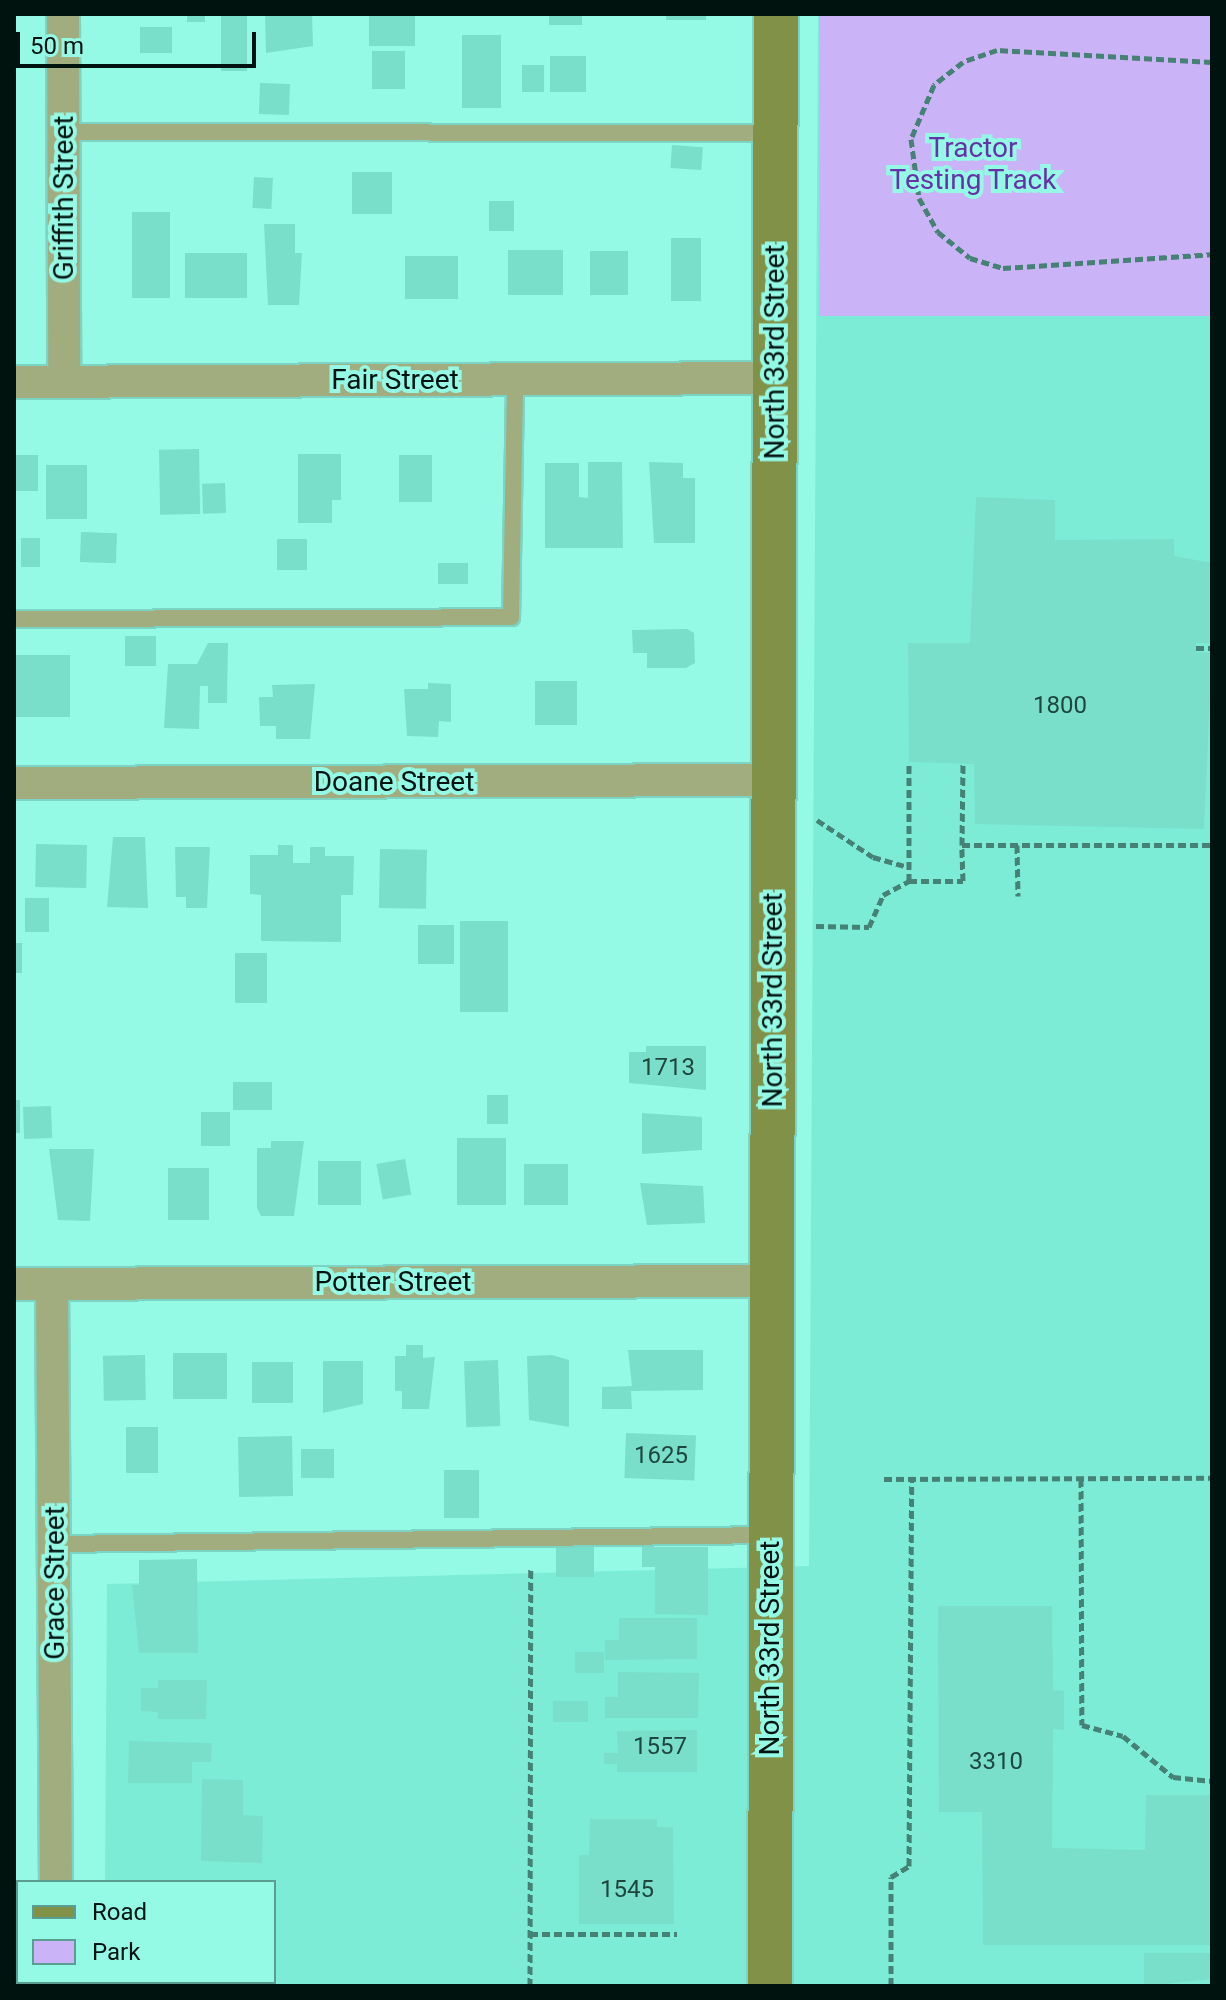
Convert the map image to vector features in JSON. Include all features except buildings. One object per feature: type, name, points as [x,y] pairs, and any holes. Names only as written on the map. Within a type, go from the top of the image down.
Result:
[{"type":"main road","name":"North 33rd Street","points":[[770,1986],[776,14]]},
{"type":"street","name":"Griffith Street","points":[[63,14],[64,382]]},
{"type":"street","name":"Fair Street","points":[[14,382],[775,378]]},
{"type":"street","name":"Doane Street","points":[[14,783],[774,780]]},
{"type":"street","name":"Potter Street","points":[[14,1284],[772,1281]]},
{"type":"street","name":"Grace Street","points":[[52,1284],[56,1880]]},
{"type":"lane","points":[[63,132],[776,133]]},
{"type":"lane","points":[[14,619],[511,617],[515,379]]},
{"type":"lane","points":[[56,1544],[770,1535]]},
{"type":"path","points":[[1212,62],[997,50],[963,62],[934,85],[911,139],[919,198],[938,232],[970,258],[1003,268],[1212,254]]},
{"type":"path","points":[[1196,648],[1212,648]]},
{"type":"path","points":[[909,762],[909,881]]},
{"type":"path","points":[[816,926],[869,927],[883,895],[909,881],[963,881],[963,764]]},
{"type":"path","points":[[817,820],[873,857],[909,867]]},
{"type":"path","points":[[962,845],[1212,845]]},
{"type":"path","points":[[1017,845],[1018,896]]},
{"type":"path","points":[[884,1479],[1212,1478]]},
{"type":"path","points":[[891,1986],[891,1877],[909,1866],[912,1479]]},
{"type":"path","points":[[1081,1479],[1082,1725],[1123,1736],[1173,1777],[1212,1781]]},
{"type":"path","points":[[530,1986],[531,1567]]},
{"type":"path","points":[[530,1934],[677,1934]]},
{"type":"shaded area","points":[[818,14],[1212,14],[1212,1986],[105,1986],[276,1984],[276,1880],[105,1880],[107,1584],[809,1566]]},
{"type":"green space","name":"Tractor Testing Track","points":[[819,14],[1212,14],[1212,316],[819,316]]}]
